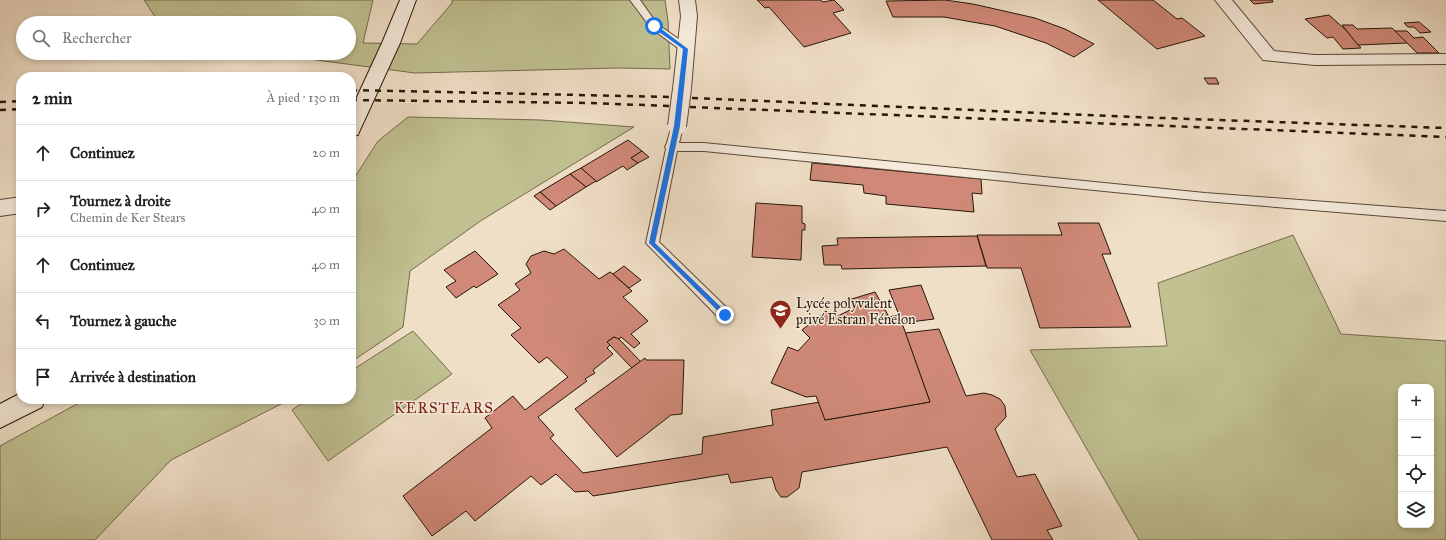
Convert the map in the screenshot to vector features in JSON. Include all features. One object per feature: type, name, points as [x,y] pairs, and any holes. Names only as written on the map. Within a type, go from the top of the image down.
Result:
[{"type":"street","points":[[356,119],[391,43],[408,0]]},
{"type":"street","points":[[675,135],[682,89],[689,16],[687,0]]},
{"type":"street","points":[[1223,0],[1269,56],[1315,60],[1446,60]]},
{"type":"street","points":[[0,208],[16,206]]},
{"type":"street","points":[[0,417],[24,404]]},
{"type":"lane","points":[[635,0],[654,26],[686,49]]},
{"type":"lane","points":[[725,315],[652,243],[675,135],[704,147],[906,166],[1205,198],[1446,216]]},
{"type":"green space","points":[[144,0],[373,0],[363,43],[417,44],[452,3],[452,0],[665,0],[668,21],[670,69],[618,68],[415,73],[316,60],[356,60],[356,16],[154,16]]},
{"type":"green space","points":[[408,117],[541,120],[634,127],[482,220],[410,271],[403,327],[356,359],[356,175],[378,141]]},
{"type":"green space","points":[[1293,235],[1341,334],[1446,341],[1446,540],[1139,540],[1030,350],[1167,346],[1158,283]]},
{"type":"green space","points":[[413,331],[452,374],[328,461],[292,410],[301,404],[356,404],[356,368]]},
{"type":"green space","points":[[77,404],[281,404],[171,460],[95,540],[0,540],[0,446]]},
{"type":"building","points":[[757,0],[820,0],[823,2],[834,0],[844,10],[833,13],[851,33],[804,47],[769,7],[765,8]]},
{"type":"building","points":[[945,0],[973,4],[1035,18],[1065,29],[1094,44],[1074,57],[1046,43],[995,26],[944,17],[893,17],[886,1]]},
{"type":"building","points":[[1098,0],[1153,0],[1177,19],[1182,18],[1205,36],[1157,49]]},
{"type":"building","points":[[1250,0],[1272,0],[1273,2],[1254,4]]},
{"type":"building","points":[[1329,15],[1348,32],[1361,48],[1343,49],[1333,37],[1327,38],[1305,19]]},
{"type":"building","points":[[1419,22],[1431,32],[1420,33],[1414,27],[1408,27],[1404,23]]},
{"type":"building","points":[[1342,25],[1353,25],[1357,29],[1392,28],[1407,43],[1358,45]]},
{"type":"building","points":[[1395,31],[1407,31],[1414,38],[1423,37],[1439,53],[1417,53]]},
{"type":"building","points":[[1204,78],[1216,78],[1219,84],[1208,84]]},
{"type":"building","points":[[628,140],[642,151],[631,158],[638,163],[627,170],[623,166],[596,182],[581,168]]},
{"type":"building","points":[[642,151],[649,157],[638,163],[631,158]]},
{"type":"building","points":[[812,163],[981,179],[982,194],[972,193],[974,212],[886,204],[886,196],[864,193],[863,185],[810,180]]},
{"type":"building","points":[[581,168],[596,181],[586,187],[570,174]]},
{"type":"building","points":[[570,174],[586,187],[556,206],[540,192]]},
{"type":"building","points":[[540,192],[556,206],[550,210],[534,196]]},
{"type":"building","points":[[756,203],[802,206],[802,223],[805,224],[805,230],[802,230],[801,260],[752,257]]},
{"type":"building","points":[[1058,223],[1099,223],[1111,254],[1102,254],[1131,327],[1040,328],[1021,268],[987,268],[977,235],[1062,235]]},
{"type":"building","points":[[977,236],[986,266],[842,269],[841,265],[824,265],[822,246],[838,245],[837,238]]},
{"type":"building","points":[[564,249],[599,279],[610,272],[613,274],[632,291],[623,297],[648,321],[631,334],[640,343],[634,348],[621,337],[618,340],[614,337],[607,342],[610,345],[607,348],[613,354],[593,370],[595,373],[585,379],[587,381],[538,417],[554,435],[550,438],[583,473],[702,454],[703,437],[773,425],[771,410],[820,402],[825,420],[930,402],[905,333],[939,329],[966,396],[984,393],[992,395],[1000,399],[1005,406],[1006,417],[995,429],[1017,477],[1035,474],[1062,526],[1047,530],[1053,540],[992,540],[947,447],[802,472],[799,488],[787,497],[781,497],[776,490],[772,477],[731,483],[728,474],[593,496],[588,491],[575,492],[556,474],[541,485],[531,476],[475,521],[466,511],[432,536],[403,496],[492,428],[485,418],[513,396],[525,410],[568,377],[547,357],[539,363],[511,335],[521,328],[498,305],[520,290],[515,284],[531,273],[526,264],[531,256],[544,251],[554,254]]},
{"type":"building","points":[[475,251],[498,274],[476,288],[474,286],[456,298],[446,287],[456,281],[444,270]]},
{"type":"building","points":[[624,266],[641,280],[629,288],[613,274]]},
{"type":"building","points":[[921,285],[934,319],[902,323],[930,402],[825,420],[816,396],[806,397],[771,383],[788,347],[798,351],[810,338],[802,330],[826,311],[834,318],[850,310],[845,301],[875,292],[889,317],[899,315],[889,290]]},
{"type":"building","points":[[614,337],[619,339],[641,362],[632,368],[607,342]]},
{"type":"building","points":[[645,358],[646,360],[684,360],[682,414],[671,415],[617,457],[575,409]]},
{"type":"railway","points":[[356,90],[670,97]]},
{"type":"railway","points":[[692,98],[1134,117],[1446,128]]},
{"type":"railway","points":[[356,100],[590,103],[669,106]]},
{"type":"railway","points":[[0,102],[16,101]]},
{"type":"railway","points":[[690,107],[1446,137]]},
{"type":"railway","points":[[0,110],[16,109]]},
{"type":"place","name":"Lycée polyvalent privé Estran Fénelon","points":[[781,330]]},
{"type":"district","name":"KERSTEARS","points":[[444,408]]},
{"type":"route","points":[[654,26],[686,49],[677,126],[671,147],[652,243],[725,315]]}]
